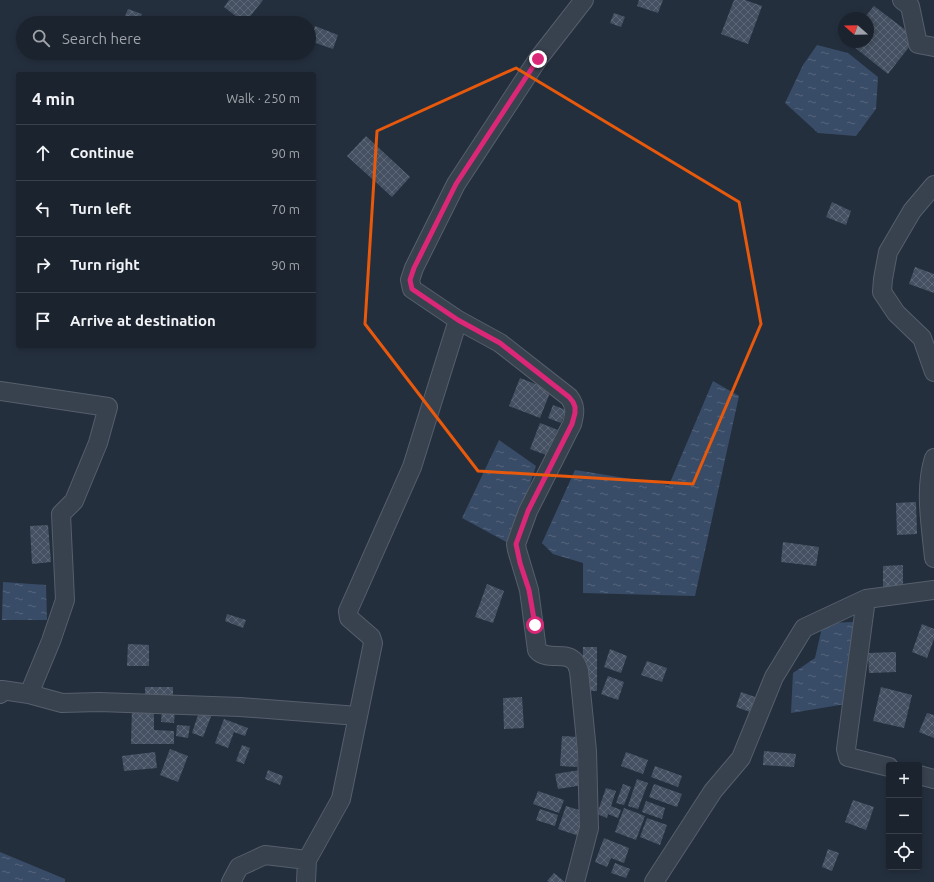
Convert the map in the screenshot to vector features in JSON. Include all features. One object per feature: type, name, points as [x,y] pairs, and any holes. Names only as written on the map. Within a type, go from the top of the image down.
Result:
[{"type":"street","points":[[575,882],[589,828],[587,751],[579,671],[575,661],[566,656],[545,656],[538,650],[529,590],[518,556],[516,544],[528,511],[572,424],[575,407],[569,397],[500,343],[458,320],[412,289],[410,280],[414,268],[456,184],[538,59],[584,0]]},
{"type":"street","points":[[902,0],[910,6],[918,44],[934,47]]},
{"type":"street","points":[[934,185],[912,211],[888,252],[882,292],[896,313],[922,338],[934,372]]},
{"type":"street","points":[[306,882],[307,860],[341,798],[373,643],[371,637],[349,618],[348,611],[412,467],[458,320]]},
{"type":"street","points":[[0,391],[108,407],[98,443],[74,501],[61,514],[65,600],[52,641],[29,694]]},
{"type":"street","points":[[934,458],[931,467],[929,510],[934,558]]},
{"type":"street","points":[[654,882],[713,791],[741,758],[774,677],[804,628],[866,599],[934,590]]},
{"type":"street","points":[[866,599],[846,749],[848,756],[886,766]]},
{"type":"street","points":[[0,694],[2,690],[29,694],[62,702],[240,706],[358,716]]},
{"type":"street","points":[[922,776],[934,779]]},
{"type":"street","points":[[231,882],[240,867],[265,855],[307,860]]},
{"type":"highlighted area","points":[[516,68],[739,202],[761,324],[693,484],[478,471],[365,324],[377,131]]},
{"type":"water","points":[[817,45],[848,53],[878,77],[876,109],[856,136],[818,133],[785,103],[803,65]]},
{"type":"water","points":[[713,381],[739,396],[695,596],[583,593],[583,563],[553,554],[542,543],[575,470],[669,485]]},
{"type":"water","points":[[499,440],[536,466],[510,544],[462,518]]},
{"type":"water","points":[[3,582],[46,585],[47,620],[2,620]]},
{"type":"water","points":[[855,622],[852,703],[791,713],[793,673],[815,658],[823,623]]},
{"type":"water","points":[[0,852],[65,879],[65,882],[0,882]]},
{"type":"building","points":[[229,0],[263,0],[250,16],[236,16],[224,7]]},
{"type":"building","points":[[639,0],[663,0],[658,13],[637,6]]},
{"type":"building","points":[[734,0],[745,0],[762,6],[748,44],[721,34]]},
{"type":"building","points":[[874,6],[916,38],[888,74],[856,48],[874,48],[874,12],[869,12]]},
{"type":"building","points":[[128,9],[142,14],[141,16],[125,16]]},
{"type":"building","points":[[614,13],[625,17],[621,27],[610,23]]},
{"type":"building","points":[[316,26],[338,35],[333,49],[316,43]]},
{"type":"building","points":[[366,136],[410,177],[392,197],[347,156]]},
{"type":"building","points":[[832,202],[851,211],[846,225],[826,217]]},
{"type":"building","points":[[915,267],[934,274],[934,293],[909,284]]},
{"type":"building","points":[[520,378],[551,390],[540,418],[509,406]]},
{"type":"building","points":[[553,405],[566,410],[561,423],[548,418]]},
{"type":"building","points":[[540,423],[558,430],[549,456],[530,449]]},
{"type":"building","points":[[916,502],[917,534],[897,535],[896,503]]},
{"type":"building","points":[[48,525],[51,562],[32,564],[30,526]]},
{"type":"building","points":[[783,542],[819,547],[816,566],[781,562]]},
{"type":"building","points":[[903,565],[903,590],[883,590],[883,566]]},
{"type":"building","points":[[487,584],[504,591],[493,623],[475,617]]},
{"type":"building","points":[[227,614],[246,620],[243,628],[225,621]]},
{"type":"building","points":[[922,624],[934,629],[934,639],[927,658],[912,652]]},
{"type":"building","points":[[128,644],[149,645],[149,666],[127,666]]},
{"type":"building","points":[[583,647],[597,647],[597,691],[582,691]]},
{"type":"building","points":[[610,649],[627,656],[621,673],[604,667]]},
{"type":"building","points":[[896,652],[896,672],[869,673],[868,653]]},
{"type":"building","points":[[647,661],[667,668],[662,682],[641,675]]},
{"type":"building","points":[[608,676],[624,682],[618,700],[601,694]]},
{"type":"building","points":[[145,687],[173,687],[173,701],[145,701]]},
{"type":"building","points":[[881,687],[912,695],[904,728],[873,721]]},
{"type":"building","points":[[741,692],[758,698],[753,713],[736,707]]},
{"type":"building","points":[[522,697],[524,728],[504,729],[503,698]]},
{"type":"building","points":[[162,708],[175,709],[174,723],[161,722]]},
{"type":"building","points":[[132,709],[154,710],[154,730],[174,731],[174,744],[131,744]]},
{"type":"building","points":[[200,709],[212,714],[203,737],[192,733]]},
{"type":"building","points":[[927,713],[934,715],[934,738],[919,732]]},
{"type":"building","points":[[224,719],[248,728],[245,736],[234,732],[228,748],[215,743]]},
{"type":"building","points":[[177,725],[190,726],[188,738],[176,736]]},
{"type":"building","points":[[562,736],[578,737],[577,767],[560,766]]},
{"type":"building","points":[[242,745],[250,748],[244,764],[236,761]]},
{"type":"building","points":[[170,749],[188,756],[178,782],[160,775]]},
{"type":"building","points":[[764,751],[796,754],[794,767],[763,765]]},
{"type":"building","points":[[155,752],[157,768],[124,771],[122,756]]},
{"type":"building","points":[[626,752],[648,760],[643,774],[621,766]]},
{"type":"building","points":[[655,766],[682,776],[678,787],[651,777]]},
{"type":"building","points":[[268,770],[283,776],[280,785],[265,779]]},
{"type":"building","points":[[580,770],[583,785],[558,789],[555,774]]},
{"type":"building","points":[[637,779],[648,783],[638,809],[628,806]]},
{"type":"building","points":[[623,784],[631,787],[624,805],[616,803]]},
{"type":"building","points":[[654,784],[682,794],[677,807],[649,797]]},
{"type":"building","points":[[606,788],[616,791],[611,806],[621,810],[618,818],[608,814],[607,818],[597,814]]},
{"type":"building","points":[[538,791],[564,800],[559,813],[533,804]]},
{"type":"building","points":[[853,800],[874,807],[866,830],[845,822]]},
{"type":"building","points":[[646,801],[665,808],[662,819],[642,812]]},
{"type":"building","points":[[566,806],[586,812],[579,836],[558,829]]},
{"type":"building","points":[[624,808],[645,816],[636,840],[615,832]]},
{"type":"building","points":[[540,809],[558,815],[555,826],[536,820]]},
{"type":"building","points":[[647,818],[667,825],[660,845],[640,837]]},
{"type":"building","points":[[604,838],[629,848],[624,863],[611,858],[607,867],[595,862]]},
{"type":"building","points":[[828,849],[839,853],[832,871],[822,867]]},
{"type":"building","points":[[615,863],[630,869],[626,878],[611,873]]},
{"type":"building","points":[[554,873],[565,882],[547,881]]},
{"type":"route","points":[[535,625],[529,590],[520,563],[516,544],[528,511],[572,424],[575,407],[569,397],[500,343],[458,320],[412,289],[410,280],[414,268],[456,184],[538,59]]}]
